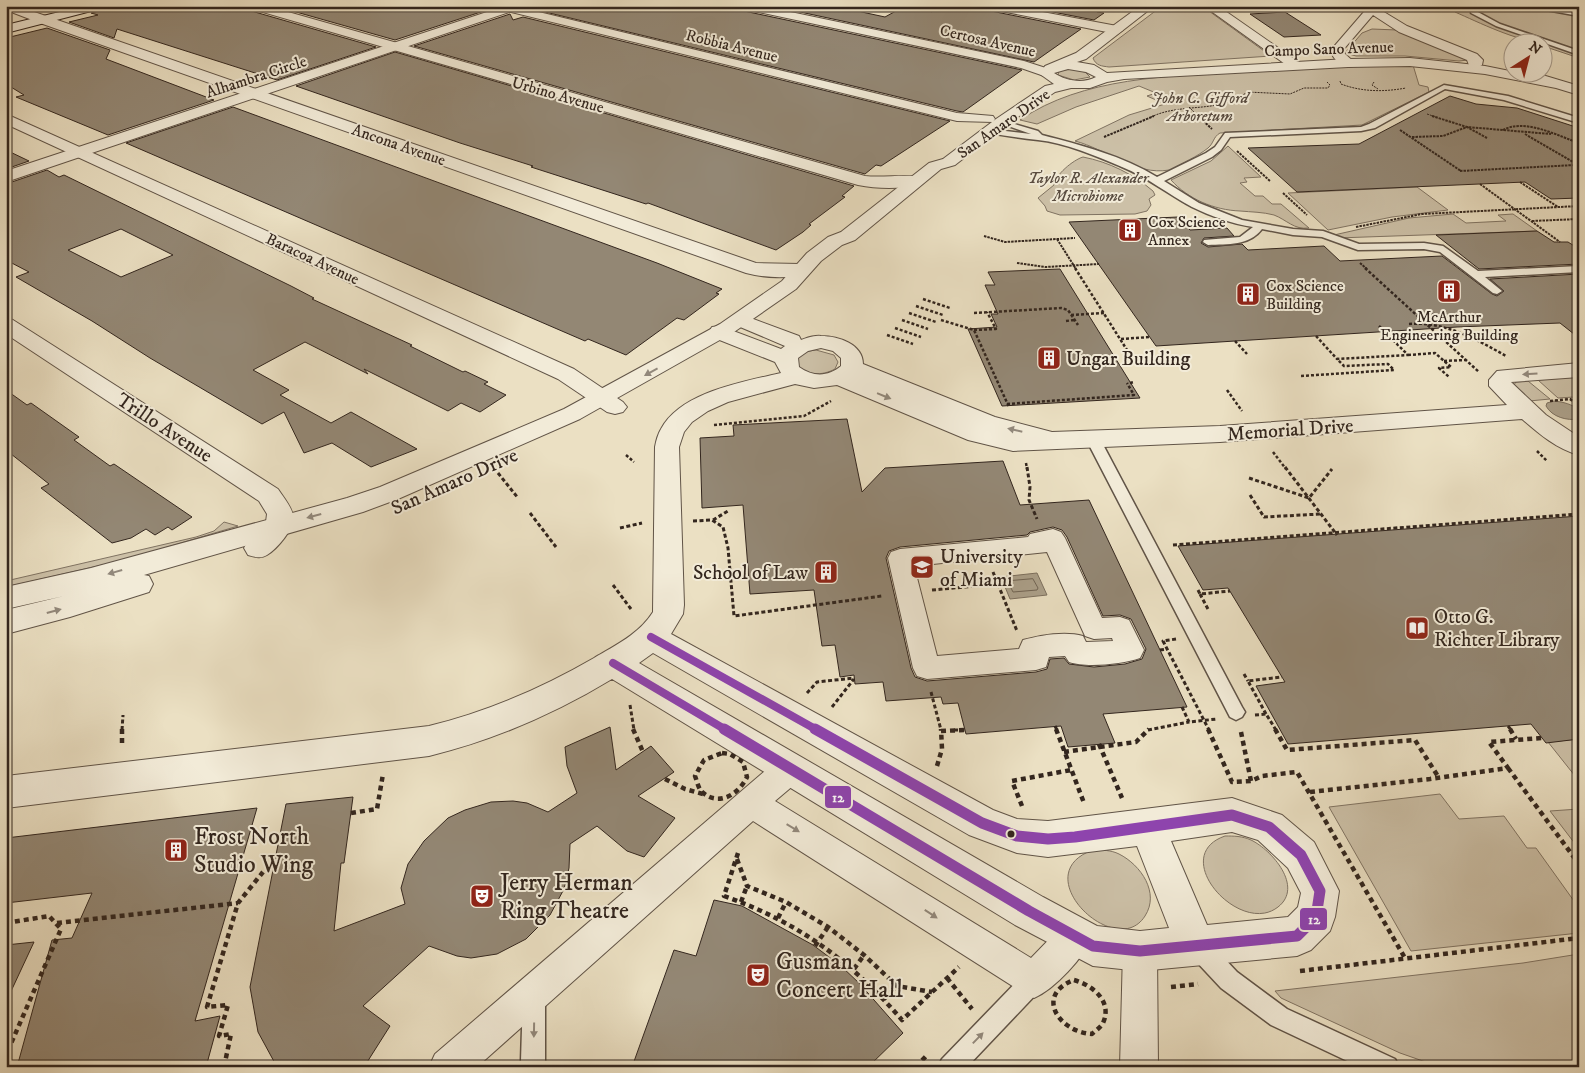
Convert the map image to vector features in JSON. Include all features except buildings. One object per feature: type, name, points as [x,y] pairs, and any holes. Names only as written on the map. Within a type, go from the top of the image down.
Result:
[{"type":"street","points":[[6,6],[49,18]]},
{"type":"street","points":[[31,6],[49,18]]},
{"type":"street","points":[[6,29],[99,6]]},
{"type":"street","name":"Urbino Avenue","points":[[253,6],[864,181],[884,183],[914,181]]},
{"type":"street","name":"Certosa Avenue","points":[[744,6],[1024,65],[1051,72],[1060,82],[1072,84]]},
{"type":"street","points":[[991,6],[1117,30]]},
{"type":"street","points":[[1051,72],[1090,68],[1117,30],[1148,6]]},
{"type":"street","points":[[1210,6],[1290,61]]},
{"type":"street","name":"Alhambra Circle","points":[[6,177],[509,7]]},
{"type":"street","name":"Robbia Avenue","points":[[509,7],[957,117],[992,123]]},
{"type":"street","points":[[1345,61],[1337,53],[1337,50],[1374,8]]},
{"type":"street","name":"Campo Sano Avenue","points":[[1374,8],[1403,29],[1472,57],[1476,60],[1475,65]]},
{"type":"street","name":"Ancona Avenue","points":[[49,18],[256,94],[753,269],[773,272],[800,270]]},
{"type":"street","name":"Campo Sano Avenue","points":[[1356,28],[1403,29]]},
{"type":"street","name":"Campo Sano Avenue","points":[[1090,68],[1124,74],[1424,58],[1502,70]]},
{"type":"street","name":"Campo Sano Avenue","points":[[1090,68],[1115,71],[1290,61],[1405,62],[1495,72],[1555,84]]},
{"type":"street","name":"San Amaro Drive","points":[[992,123],[1050,89],[1072,84],[1094,83],[1090,68]]},
{"type":"street","name":"San Amaro Drive","points":[[737,329],[789,285],[814,256],[835,241],[848,236],[935,166],[949,162],[992,123],[1031,93],[1051,72]]},
{"type":"street","name":"Campo Sano Avenue","points":[[1548,82],[1579,92]]},
{"type":"street","name":"Baracoa Avenue","points":[[6,118],[566,374],[608,403]]},
{"type":"street","name":"Urbino Avenue","points":[[864,181],[880,191],[890,202]]},
{"type":"street","name":"San Amaro Drive","points":[[6,598],[91,579],[354,505],[389,493],[546,426],[649,390],[737,329],[788,298],[846,244],[848,236]]},
{"type":"street","points":[[753,269],[774,297]]},
{"type":"street","name":"Trillo Avenue","points":[[6,324],[264,490],[277,506],[280,525]]},
{"type":"street","points":[[6,792],[429,741],[466,732],[497,721],[580,682],[613,663],[641,623],[668,614],[667,447],[670,433],[680,420],[692,410],[752,386],[768,384],[793,361],[822,342],[840,346],[852,356],[853,361],[842,381],[821,381],[793,361],[737,329]]},
{"type":"street","points":[[1579,370],[1505,376],[1500,380],[1500,386],[1555,434],[1579,447]]},
{"type":"street","name":"Memorial Drive","points":[[842,381],[1052,440]]},
{"type":"street","name":"Memorial Drive","points":[[842,381],[977,434],[1013,442],[1220,434],[1528,410]]},
{"type":"street","name":"San Amaro Drive","points":[[6,622],[70,606],[258,548],[292,541],[408,502],[549,440],[608,403]]},
{"type":"street","points":[[258,548],[280,525]]},
{"type":"street","points":[[1053,538],[1094,629],[1120,627],[1131,650],[1078,654],[1074,644],[1032,648],[1036,659],[927,668],[909,592],[900,558],[1040,545],[1038,540],[1053,538]]},
{"type":"street","points":[[613,663],[1029,911],[1093,946],[1140,951],[1297,936],[1316,917],[1320,891],[1301,855],[1269,827],[1232,815],[1075,837],[1048,839],[1017,836],[982,824],[641,623]]},
{"type":"street","points":[[448,1067],[790,769]]},
{"type":"street","points":[[751,803],[1034,980],[1076,936]]},
{"type":"street","points":[[1147,826],[1196,946]]},
{"type":"street","points":[[1139,1067],[1140,951]]},
{"type":"lane","points":[[1481,6],[1472,11],[1492,23],[1579,53]]},
{"type":"lane","points":[[1527,6],[1579,14]]},
{"type":"lane","points":[[1156,180],[1177,172],[1210,154],[1218,148],[1223,138],[1236,134],[1361,129],[1407,108],[1444,87],[1493,95],[1579,122]]},
{"type":"lane","points":[[992,123],[1026,138],[1039,137],[1081,148],[1126,165],[1214,214],[1259,227],[1329,235],[1358,247],[1434,247],[1452,255],[1496,291]]},
{"type":"lane","points":[[992,123],[1035,133],[1039,137]]},
{"type":"lane","points":[[1208,242],[1245,239],[1255,235],[1259,227]]},
{"type":"lane","points":[[1475,274],[1579,269]]},
{"type":"lane","points":[[1093,439],[1237,714]]},
{"type":"lane","points":[[1196,946],[1229,980],[1279,1016],[1388,1067]]},
{"type":"lane","points":[[950,1067],[1034,980]]},
{"type":"lane","points":[[534,992],[533,1061],[535,1067]]},
{"type":"path","points":[[1081,148],[1115,131],[1139,123],[1157,114],[1189,107],[1227,104],[1240,98],[1247,92],[1290,94],[1304,88],[1328,88],[1330,85],[1324,80],[1326,78]]},
{"type":"path","points":[[1334,78],[1340,79],[1338,82],[1349,88],[1378,90],[1418,88],[1439,91]]},
{"type":"path","points":[[1374,82],[1372,85],[1378,90]]},
{"type":"path","points":[[1189,107],[1199,119],[1270,181]]},
{"type":"path","points":[[1407,108],[1467,127],[1487,138]]},
{"type":"path","points":[[1381,121],[1393,125],[1461,172],[1575,165]]},
{"type":"path","points":[[1503,130],[1510,125],[1516,124],[1579,143]]},
{"type":"path","points":[[1410,137],[1447,135],[1467,127],[1551,134]]},
{"type":"path","points":[[1519,132],[1573,162],[1579,168]]},
{"type":"path","points":[[1520,182],[1558,207]]},
{"type":"path","points":[[1480,184],[1560,242]]},
{"type":"path","points":[[1283,193],[1483,375]]},
{"type":"path","points":[[1329,235],[1422,214],[1579,206]]},
{"type":"path","points":[[1531,221],[1579,219]]},
{"type":"path","points":[[984,236],[1005,242],[1074,238]]},
{"type":"path","points":[[1057,239],[1134,361]]},
{"type":"path","points":[[1017,263],[1034,267],[1099,264]]},
{"type":"path","points":[[923,299],[950,308]]},
{"type":"path","points":[[916,306],[944,315]]},
{"type":"path","points":[[974,313],[1061,308],[1068,310],[1078,325]]},
{"type":"path","points":[[941,320],[974,330],[996,329],[987,312]]},
{"type":"path","points":[[909,313],[936,322]]},
{"type":"path","points":[[1071,315],[1104,313]]},
{"type":"path","points":[[1417,316],[1436,314]]},
{"type":"path","points":[[902,320],[928,329]]},
{"type":"path","points":[[1066,320],[1074,320]]},
{"type":"path","points":[[1409,324],[1425,322],[1456,332],[1508,357]]},
{"type":"path","points":[[1378,326],[1408,355]]},
{"type":"path","points":[[894,328],[921,337]]},
{"type":"path","points":[[974,330],[1021,431]]},
{"type":"path","points":[[888,335],[913,344]]},
{"type":"path","points":[[1301,376],[1394,370],[1388,364],[1344,366],[1316,336]]},
{"type":"path","points":[[1121,339],[1150,337]]},
{"type":"path","points":[[1236,341],[1247,354]]},
{"type":"path","points":[[1337,359],[1435,354],[1451,368],[1439,368],[1449,377]]},
{"type":"path","points":[[1444,361],[1465,360]]},
{"type":"path","points":[[712,425],[804,416],[842,381]]},
{"type":"path","points":[[1007,404],[1134,395],[1130,383]]},
{"type":"path","points":[[1227,390],[1244,413]]},
{"type":"path","points":[[1570,399],[1579,406]]},
{"type":"path","points":[[1270,448],[1337,535]]},
{"type":"path","points":[[626,455],[634,462]]},
{"type":"path","points":[[1026,457],[1030,487],[1029,500],[1039,522]]},
{"type":"path","points":[[1308,498],[1332,469]]},
{"type":"path","points":[[498,473],[518,498]]},
{"type":"path","points":[[1248,478],[1308,498]]},
{"type":"path","points":[[1250,495],[1264,517],[1321,514]]},
{"type":"path","points":[[684,521],[712,520],[724,515],[728,511]]},
{"type":"path","points":[[530,513],[556,548]]},
{"type":"path","points":[[1177,552],[1172,544],[1579,514]]},
{"type":"path","points":[[712,520],[723,527],[728,540],[730,592],[734,616],[883,596]]},
{"type":"path","points":[[620,528],[641,524]]},
{"type":"path","points":[[984,550],[1029,659]]},
{"type":"path","points":[[909,592],[998,584]]},
{"type":"path","points":[[613,585],[641,623]]},
{"type":"path","points":[[1196,585],[1209,611]]},
{"type":"path","points":[[1200,594],[1230,592]]},
{"type":"path","points":[[1163,641],[1204,720]]},
{"type":"path","points":[[1160,650],[1167,650]]},
{"type":"path","points":[[1244,674],[1287,750],[1415,740],[1440,778]]},
{"type":"path","points":[[1248,681],[1282,677]]},
{"type":"path","points":[[807,693],[817,682],[854,678],[832,708]]},
{"type":"path","points":[[930,685],[941,731],[943,756],[937,766]]},
{"type":"path","points":[[630,699],[630,721],[633,735],[643,752]]},
{"type":"path","points":[[1182,707],[1189,722]]},
{"type":"path","points":[[1237,714],[1251,780]]},
{"type":"path","points":[[1064,752],[1136,742],[1149,729],[1166,725],[1237,714],[1266,714]]},
{"type":"path","points":[[122,743],[123,715]]},
{"type":"path","points":[[1055,726],[1085,806]]},
{"type":"path","points":[[1508,726],[1517,740]]},
{"type":"path","points":[[941,731],[965,730]]},
{"type":"path","points":[[1542,738],[1489,742],[1579,864]]},
{"type":"path","points":[[1100,746],[1123,799]]},
{"type":"path","points":[[664,779],[684,789],[706,795],[723,799],[739,792],[747,777],[743,762],[730,754],[722,753],[714,754],[701,762],[695,776],[700,790],[706,795]]},
{"type":"path","points":[[1310,792],[1440,778],[1508,768]]},
{"type":"path","points":[[1025,814],[1012,781],[1071,770]]},
{"type":"path","points":[[351,813],[377,809],[383,773]]},
{"type":"path","points":[[736,858],[747,886],[741,902]]},
{"type":"path","points":[[732,869],[724,896],[778,918],[817,944],[854,970],[884,999],[902,1020],[980,946]]},
{"type":"path","points":[[224,1067],[231,1034],[219,1036],[228,1005],[207,1007],[238,902],[263,872]]},
{"type":"path","points":[[747,886],[786,902],[828,927],[864,955],[897,986],[932,992]]},
{"type":"path","points":[[57,923],[238,902]]},
{"type":"path","points":[[778,918],[786,902]]},
{"type":"path","points":[[6,923],[49,916],[61,929],[6,1055]]},
{"type":"path","points":[[817,944],[828,927]]},
{"type":"path","points":[[1292,972],[1579,938]]},
{"type":"path","points":[[854,970],[864,955]]},
{"type":"path","points":[[947,978],[973,1010],[967,1016]]},
{"type":"path","points":[[1139,991],[1229,980]]},
{"type":"path","points":[[1066,981],[1083,981],[1098,991],[1105,1008],[1104,1024],[1098,1030],[1092,1034],[1076,1033],[1067,1028],[1055,1011],[1055,993],[1059,985],[1066,981]]},
{"type":"path","points":[[866,989],[869,984]]},
{"type":"path","points":[[884,999],[897,986]]},
{"type":"path","points":[[916,1067],[935,1048]]},
{"type":"green space","points":[[1162,6],[1202,6],[1271,56],[1109,67],[1096,63],[1093,58]]},
{"type":"green space","points":[[1457,6],[1579,6],[1579,58],[1552,49],[1552,32],[1502,32],[1455,12]]},
{"type":"green space","points":[[1372,29],[1397,30],[1468,60],[1459,61],[1405,56],[1356,56],[1345,53],[1362,33]]},
{"type":"green space","name":"John C. Gifford Arboretum","points":[[1413,65],[1419,85],[1428,87],[1429,92],[1362,125],[1220,133],[1204,151],[1169,170],[1157,171],[1133,166],[1075,141],[1129,115],[1165,104],[1147,96],[1156,93],[1139,86],[1076,107],[1037,124],[1020,120],[1044,106],[1071,95],[1127,81],[1186,75]]},
{"type":"green space","points":[[1071,69],[1085,72],[1090,77],[1074,80],[1058,75],[1059,71]]},
{"type":"green space","name":"John C. Gifford Arboretum","points":[[1228,146],[1261,177],[1244,178],[1247,182],[1240,183],[1255,196],[1263,196],[1272,204],[1281,204],[1309,228],[1299,228],[1270,214],[1211,206],[1185,193],[1171,180],[1211,161]]},
{"type":"green space","name":"Taylor R. Alexander Microbiome","points":[[1083,157],[1102,162],[1120,170],[1137,179],[1153,191],[1155,195],[1149,199],[1151,205],[1147,211],[1135,214],[1060,215],[1047,211],[1038,198],[1054,185],[1065,168]]},
{"type":"green space","points":[[1417,187],[1448,210],[1392,217],[1328,230],[1288,193]]},
{"type":"green space","points":[[1453,214],[1466,223],[1506,221],[1498,215],[1513,214],[1537,231],[1337,238],[1334,235],[1409,218]]},
{"type":"green space","points":[[816,350],[834,355],[838,362],[835,369],[825,373],[814,374],[805,371],[797,364],[797,360],[801,355]]},
{"type":"green space","points":[[1579,377],[1579,400],[1574,397],[1558,398],[1538,380]]},
{"type":"green space","points":[[1528,381],[1550,399],[1529,401],[1513,386],[1516,382]]},
{"type":"green space","points":[[224,522],[238,526],[124,560],[6,587],[6,581],[196,537],[214,531]]},
{"type":"green space","points":[[1579,739],[1579,781],[1548,742]]},
{"type":"green space","points":[[1440,794],[1459,819],[1504,816],[1527,848],[1536,848],[1579,908],[1579,933],[1411,951],[1329,807]]},
{"type":"green space","points":[[1579,809],[1579,849],[1550,811]]},
{"type":"green space","points":[[1225,836],[1235,836],[1251,840],[1276,860],[1286,880],[1288,890],[1285,899],[1278,907],[1262,913],[1246,911],[1229,903],[1216,890],[1206,875],[1203,860],[1209,846]]},
{"type":"green space","points":[[1093,850],[1110,851],[1119,854],[1134,865],[1146,880],[1150,898],[1149,907],[1145,916],[1132,927],[1115,928],[1098,922],[1082,909],[1071,894],[1068,877],[1074,862]]},
{"type":"green space","points":[[1579,954],[1579,1067],[1440,1067],[1400,1053],[1281,998],[1275,991],[1523,963]]},
{"type":"water","points":[[1554,401],[1567,404],[1579,410],[1579,419],[1565,419],[1552,413],[1546,406],[1547,403]]},
{"type":"water","points":[[1037,573],[1047,595],[1010,599],[1001,577]]},
{"type":"transit line","name":"12","points":[[613,663],[1029,911],[1093,946],[1140,951],[1297,936],[1316,917],[1320,891],[1301,855],[1269,827],[1232,815],[1075,837],[1048,839],[1017,836],[982,823],[651,637]]},
{"type":"place","name":"Cox Science Annex","points":[[1130,230]]},
{"type":"place","name":"McArthur Engineering Building","points":[[1449,291]]},
{"type":"place","name":"Cox Science Building","points":[[1248,294]]},
{"type":"place","name":"Ungar Building","points":[[1049,358]]},
{"type":"place","name":"University of Miami","points":[[922,567]]},
{"type":"place","name":"School of Law","points":[[826,572]]},
{"type":"place","name":"Otto G. Richter Library","points":[[1417,628]]},
{"type":"place","name":"Frost North Studio Wing","points":[[176,850]]},
{"type":"place","name":"Jerry Herman Ring Theatre","points":[[482,896]]},
{"type":"place","name":"Gusman Concert Hall","points":[[758,975]]}]
